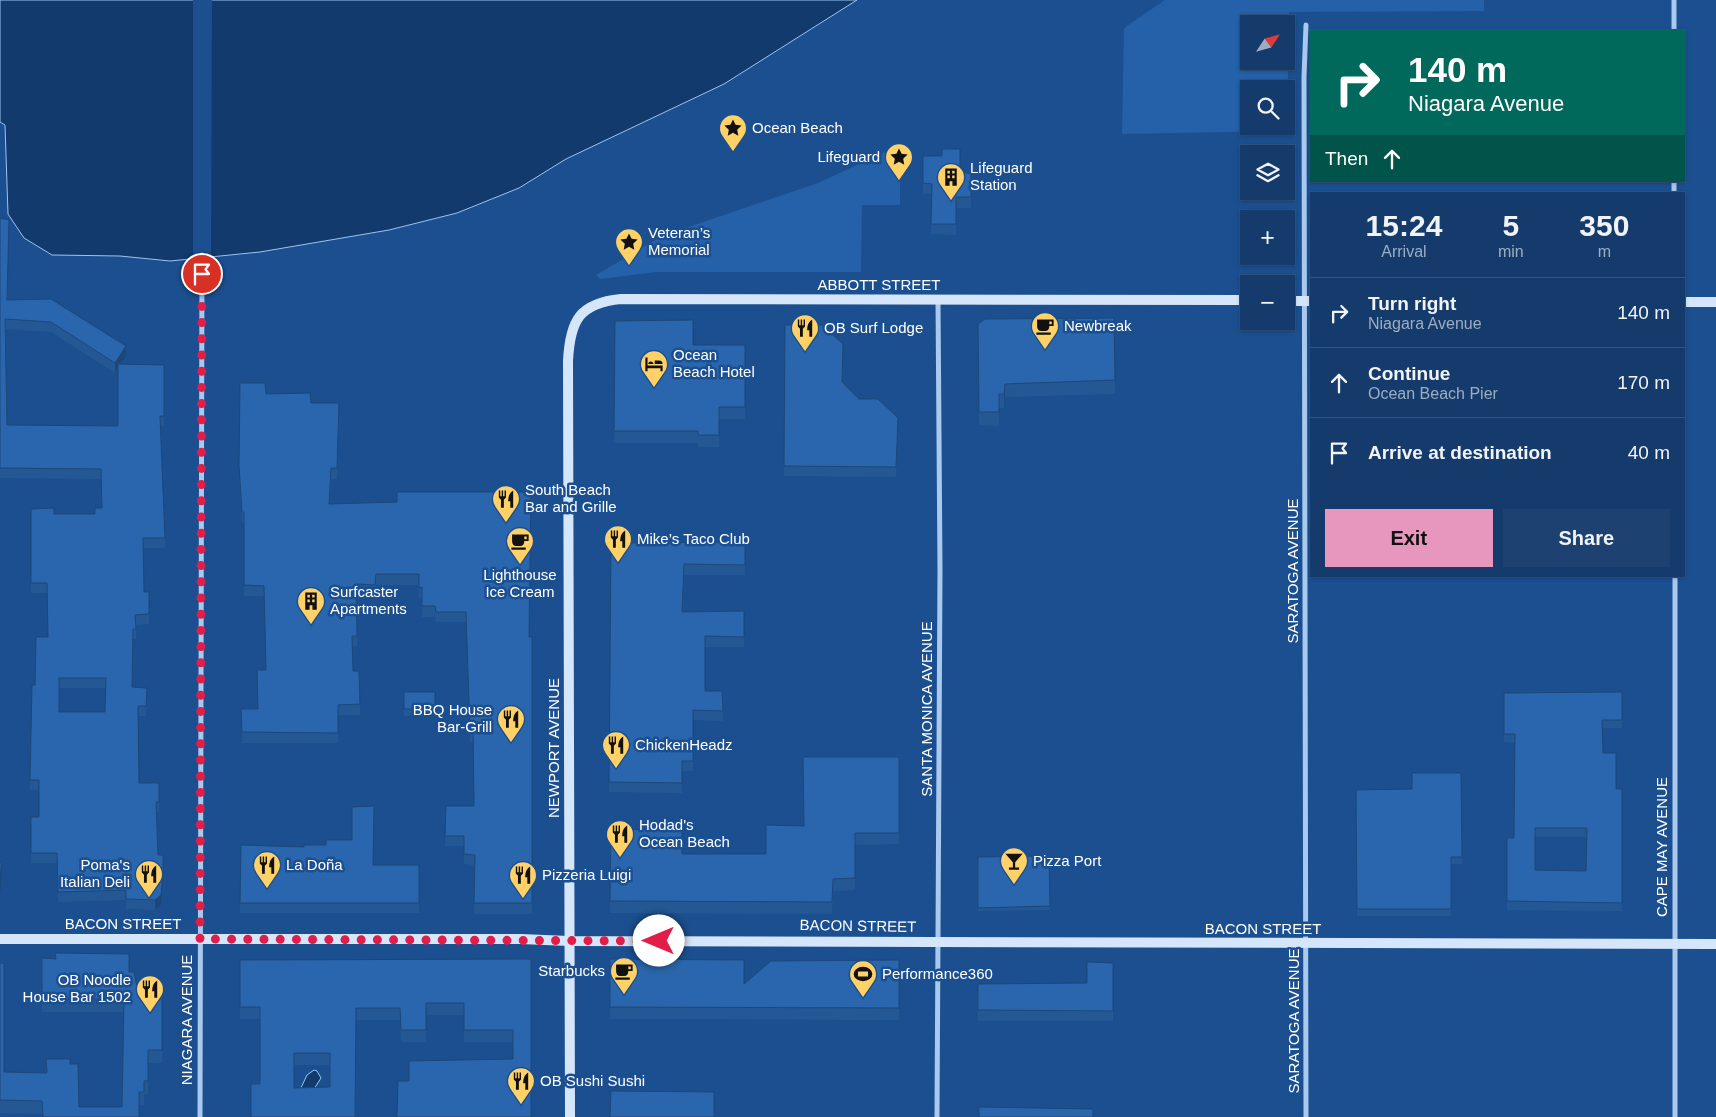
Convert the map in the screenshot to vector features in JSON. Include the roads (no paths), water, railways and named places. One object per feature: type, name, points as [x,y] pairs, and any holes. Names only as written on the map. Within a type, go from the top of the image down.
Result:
[{"type":"street","points":[[1674,0],[1674,30]]},
{"type":"street","name":"SARATOGA AVENUE","points":[[1306,24],[1304,77],[1308,302],[1306,1117]]},
{"type":"street","name":"NIAGARA AVENUE","points":[[200,1117],[202,255]]},
{"type":"street","name":"SANTA MONICA AVENUE","points":[[937,1117],[940,570],[938,300]]},
{"type":"street","name":"ABBOTT STREET","points":[[569,379],[569,347],[577,320],[586,308],[602,301],[1240,300]]},
{"type":"street","points":[[1295,301],[1308,302]]},
{"type":"street","points":[[1685,302],[1716,302]]},
{"type":"street","name":"NEWPORT AVENUE","points":[[569,379],[570,1117]]},
{"type":"street","name":"CAPE MAY AVENUE","points":[[1674,577],[1675,1117]]},
{"type":"street","name":"BACON STREET","points":[[0,939],[521,938],[570,941],[1716,944]]},
{"type":"place","name":"Ocean Beach","points":[[733,152]]},
{"type":"place","name":"Lifeguard","points":[[899,181]]},
{"type":"place","name":"Lifeguard Station","points":[[951,201]]},
{"type":"place","name":"Veteran’s Memorial","points":[[629,266]]},
{"type":"place","name":"Newbreak","points":[[1045,350]]},
{"type":"place","name":"OB Surf Lodge","points":[[805,352]]},
{"type":"place","name":"Ocean Beach Hotel","points":[[654,388]]},
{"type":"place","name":"South Beach Bar and Grille","points":[[506,523]]},
{"type":"place","name":"Mike’s Taco Club","points":[[618,563]]},
{"type":"place","name":"Lighthouse Ice Cream","points":[[520,565]]},
{"type":"place","name":"Surfcaster Apartments","points":[[311,625]]},
{"type":"place","name":"BBQ House Bar-Grill","points":[[511,743]]},
{"type":"place","name":"ChickenHeadz","points":[[616,769]]},
{"type":"place","name":"Hodad's Ocean Beach","points":[[620,858]]},
{"type":"place","name":"Pizza Port","points":[[1014,885]]},
{"type":"place","name":"La Doña","points":[[267,889]]},
{"type":"place","name":"Poma's Italian Deli","points":[[149,898]]},
{"type":"place","name":"Pizzeria Luigi","points":[[523,899]]},
{"type":"place","name":"Starbucks","points":[[624,995]]},
{"type":"place","name":"Performance360","points":[[863,998]]},
{"type":"place","name":"OB Noodle House Bar 1502","points":[[150,1013]]},
{"type":"place","name":"OB Sushi Sushi","points":[[521,1105]]}]
